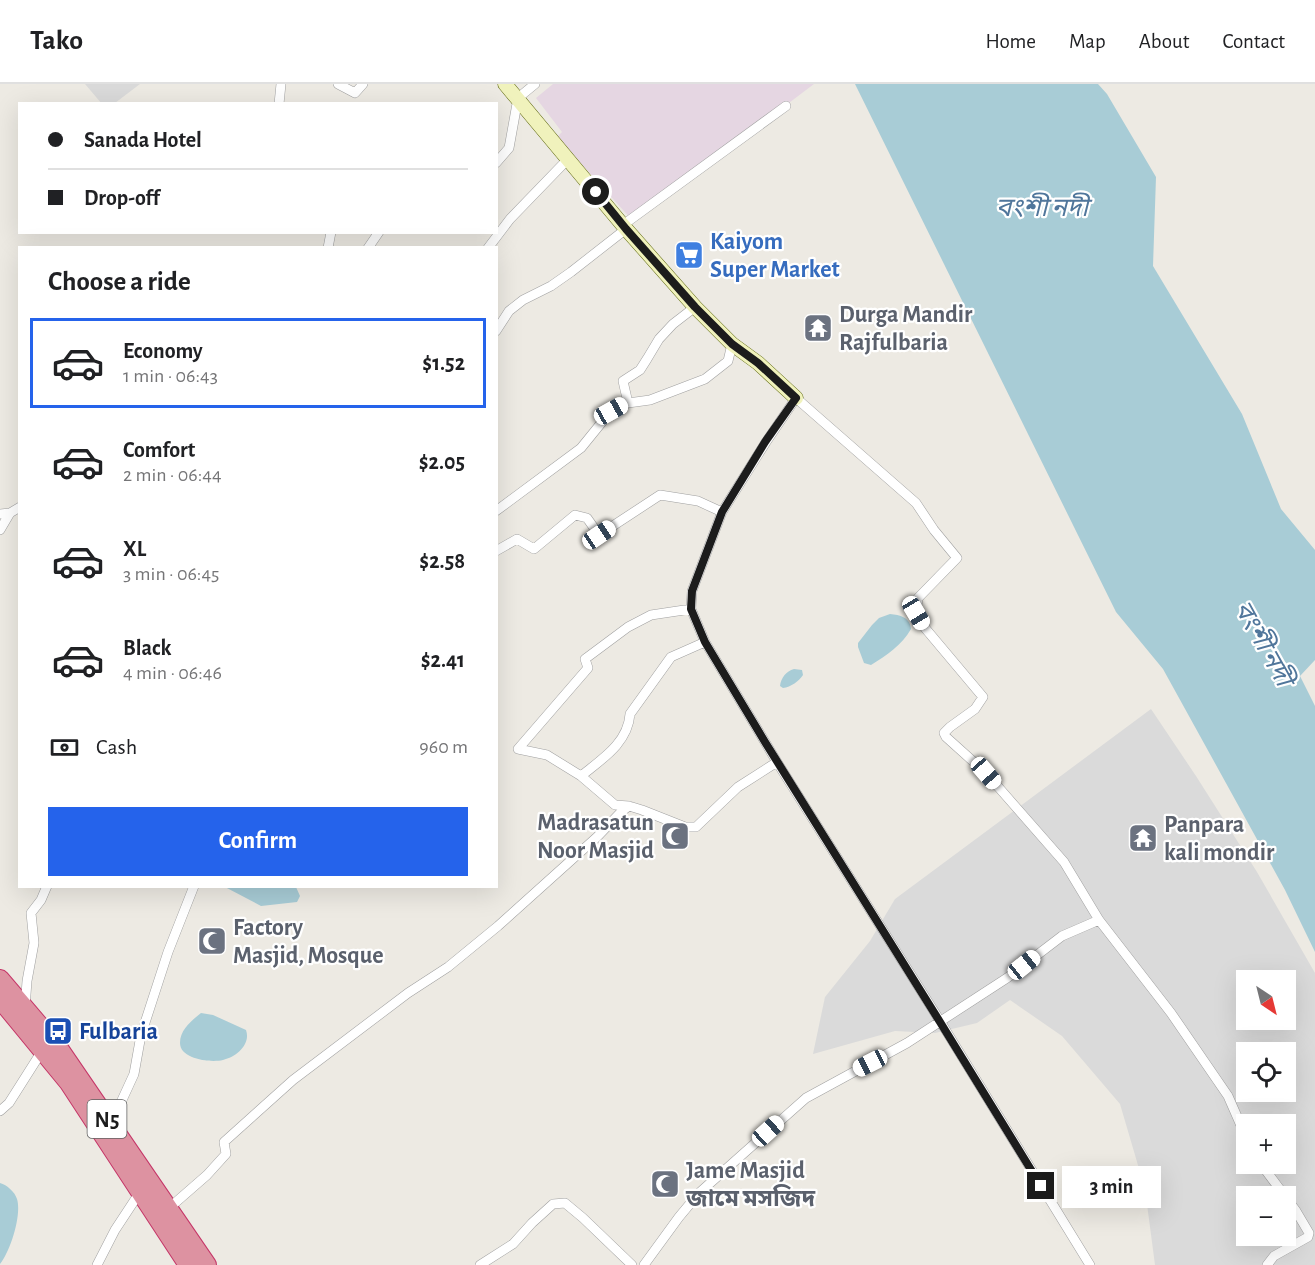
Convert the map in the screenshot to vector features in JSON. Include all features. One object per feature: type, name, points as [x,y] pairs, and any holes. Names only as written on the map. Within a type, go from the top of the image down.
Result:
[{"type":"highway","name":"N5","points":[[0,979],[58,1047],[207,1265]]},
{"type":"highway","name":"N5","points":[[0,999],[69,1083],[188,1265]]},
{"type":"street","points":[[279,102],[281,84]]},
{"type":"street","points":[[338,84],[355,93],[363,84]]},
{"type":"street","points":[[506,84],[624,227],[695,307],[732,344],[758,363],[916,502],[934,530],[957,558],[918,597],[916,613],[925,628],[983,696],[975,709],[944,733],[946,737],[986,773],[1064,862],[1098,920],[1170,1013],[1228,1096],[1236,1114]]},
{"type":"street","points":[[498,161],[509,148],[518,98],[535,84]]},
{"type":"street","points":[[498,328],[509,311],[523,300],[551,286],[571,272],[624,227],[786,106]]},
{"type":"street","points":[[490,246],[510,219],[568,159]]},
{"type":"street","points":[[628,403],[623,381],[640,370],[658,339],[695,307]]},
{"type":"street","points":[[498,510],[581,448],[611,411],[628,403],[650,400],[705,379],[728,361],[732,344]]},
{"type":"street","points":[[796,398],[765,442],[722,512],[692,591],[691,609],[705,642],[777,762],[1090,1265]]},
{"type":"street","points":[[498,550],[517,538],[534,549],[575,515],[586,518],[599,535],[660,495],[698,501],[722,512]]},
{"type":"street","points":[[0,530],[5,514]]},
{"type":"street","points":[[691,609],[651,615],[602,645],[585,659],[588,668],[518,749],[547,755],[581,776],[615,805],[629,806],[685,827],[696,827],[738,787],[777,762]]},
{"type":"street","points":[[581,776],[622,739],[629,725],[630,714],[671,657],[705,642]]},
{"type":"street","points":[[168,1209],[207,1175],[226,1154],[225,1142],[293,1080],[408,993],[456,960],[498,926],[629,806]]},
{"type":"street","points":[[25,1008],[34,943],[31,913],[41,900],[46,888]]},
{"type":"street","points":[[111,1125],[134,1074],[141,1035],[168,952],[193,888]]},
{"type":"street","points":[[644,1265],[699,1193],[806,1098],[907,1043],[1007,978],[1062,936],[1098,920]]},
{"type":"street","points":[[0,1111],[9,1102],[42,1051]]},
{"type":"street","points":[[1267,1265],[1274,1256],[1308,1237],[1309,1233],[1268,1174]]},
{"type":"street","points":[[97,1265],[140,1192]]},
{"type":"street","points":[[480,1265],[513,1244],[553,1204],[565,1203],[632,1265]]},
{"type":"shaded area","points":[[85,84],[140,84],[116,102],[100,102]]},
{"type":"shaded area","points":[[553,84],[814,84],[633,221],[557,137],[562,132],[536,98]]},
{"type":"shaded area","points":[[1151,709],[1257,872],[1315,973],[1315,1265],[1155,1265],[1145,1189],[1120,1104],[1062,1036],[1010,1000],[977,1023],[935,1033],[895,1031],[813,1054],[825,997],[870,941],[895,899]]},
{"type":"water","name":"বংশী নদী","points":[[855,84],[1098,84],[1107,94],[1156,177],[1153,266],[1242,414],[1281,509],[1315,550],[1315,660],[1300,676],[1315,706],[1315,952],[1285,890],[1163,669],[1116,612]]},
{"type":"water","points":[[890,614],[907,619],[911,629],[899,645],[888,653],[871,665],[864,663],[858,643],[879,618]]},
{"type":"water","points":[[794,669],[802,670],[803,675],[789,686],[783,688],[780,686],[784,675]]},
{"type":"water","points":[[227,888],[296,888],[300,896],[297,902],[261,906]]},
{"type":"water","points":[[201,1013],[213,1015],[246,1030],[245,1045],[242,1049],[228,1058],[217,1061],[197,1059],[185,1053],[181,1048],[180,1038],[184,1030]]},
{"type":"water","points":[[0,1183],[13,1191],[17,1199],[18,1214],[8,1251],[0,1264]]},
{"type":"place","name":"Kaiyom Super Market","points":[[689,255]]},
{"type":"place","name":"Durga Mandir Rajfulbaria","points":[[818,328]]},
{"type":"place","name":"Madrasatun Noor Masjid","points":[[675,836]]},
{"type":"place","name":"Panpara kali mondir","points":[[1143,838]]},
{"type":"place","name":"Factory Masjid, Mosque","points":[[212,941]]},
{"type":"place","name":"Fulbaria","points":[[58,1031]]},
{"type":"place","name":"Jame Masjid জামে মসজিদ","points":[[665,1184]]},
{"type":"route","points":[[596,192],[695,307],[732,344],[758,363],[796,398],[765,442],[722,512],[692,591],[691,609],[705,642],[765,742],[1041,1186]]}]
